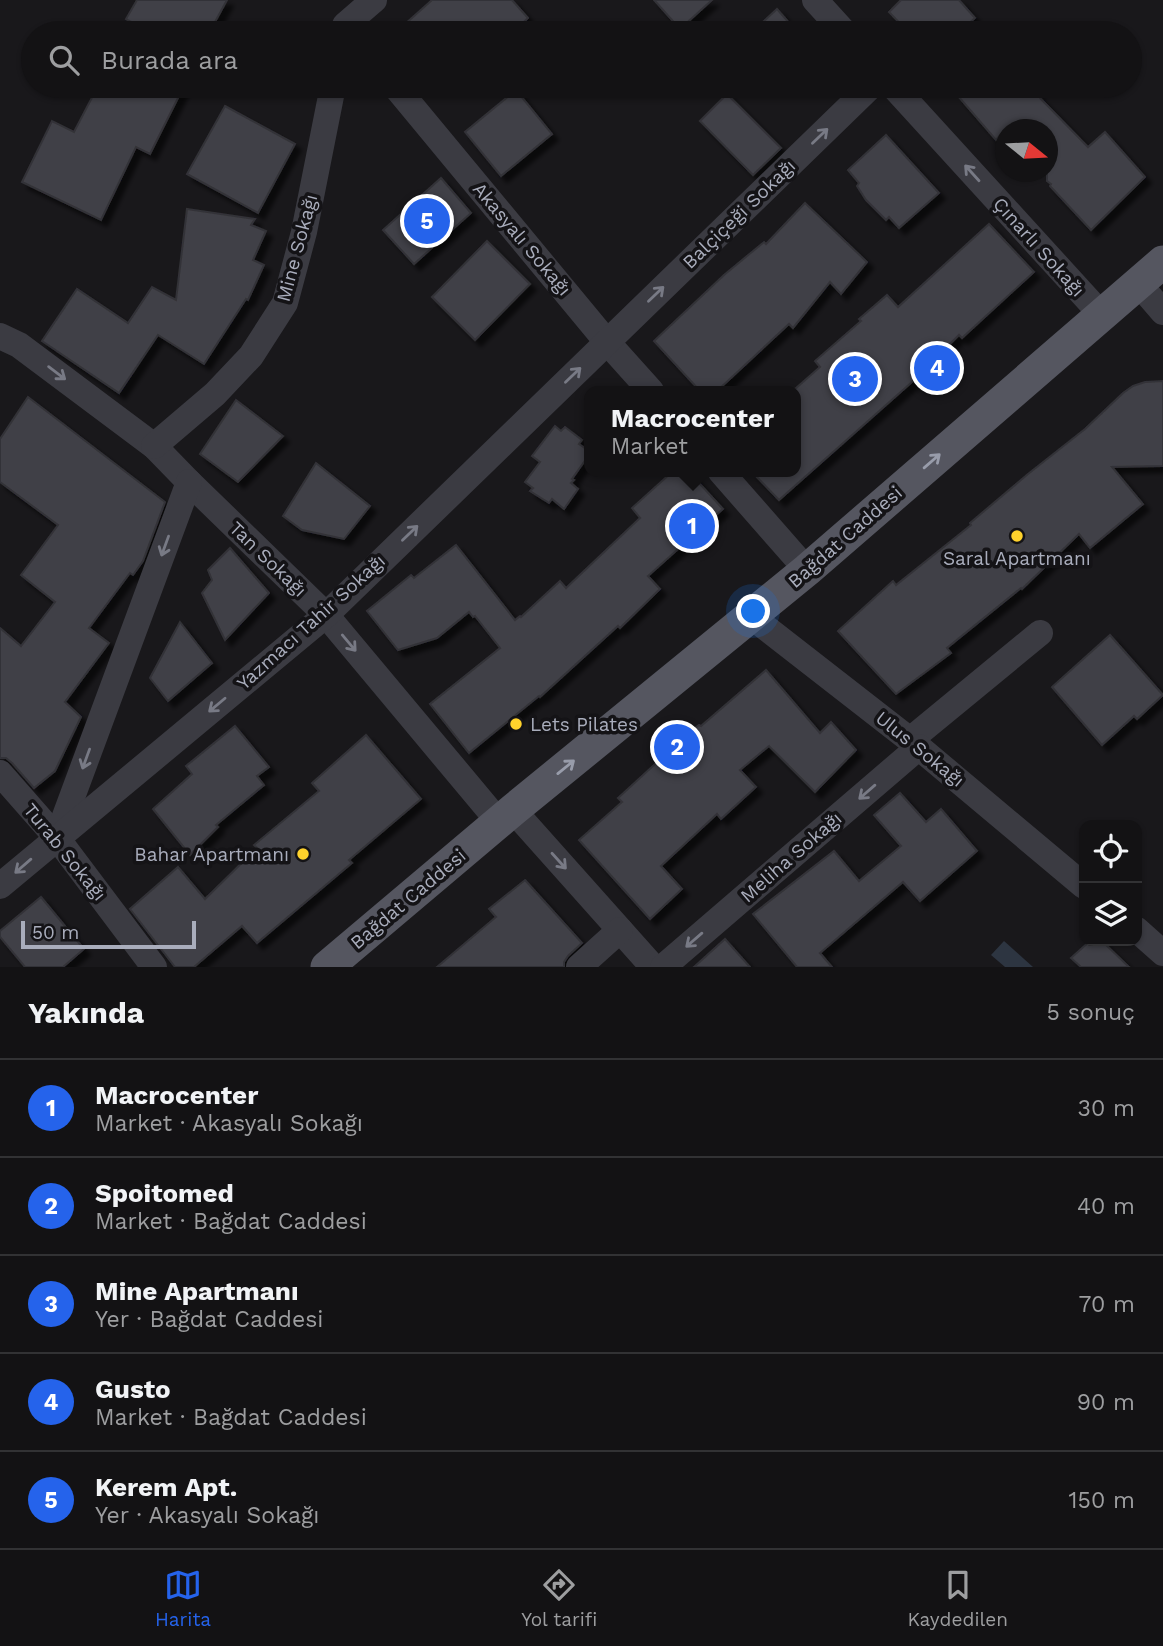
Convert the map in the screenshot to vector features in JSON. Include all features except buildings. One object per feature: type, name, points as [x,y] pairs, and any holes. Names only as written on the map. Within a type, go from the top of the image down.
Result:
[{"type":"main road","name":"Bağdat Caddesi","points":[[327,967],[506,816],[752,617],[1163,262]]},
{"type":"street","points":[[355,21],[374,0]]},
{"type":"street","points":[[815,0],[834,21]]},
{"type":"street","name":"Mine Sokağı","points":[[154,446],[215,394],[251,356],[285,303],[304,232],[331,98]]},
{"type":"street","name":"Akasyalı Sokağı","points":[[405,98],[647,386]]},
{"type":"street","name":"Balçiçeği Sokağı","points":[[607,342],[859,98]]},
{"type":"street","name":"Çınarlı Sokağı","points":[[904,98],[1101,314]]},
{"type":"street","points":[[1138,283],[1163,312]]},
{"type":"street","name":"Tan Sokağı","points":[[0,336],[19,345],[154,446],[326,615],[506,816],[621,930],[653,967]]},
{"type":"street","name":"Yazmacı Tahir Sokağı","points":[[0,886],[326,615],[607,342]]},
{"type":"street","points":[[725,477],[807,570]]},
{"type":"street","points":[[57,838],[189,482]]},
{"type":"street","name":"Ulus Sokağı","points":[[752,617],[914,744],[1080,883]]},
{"type":"street","name":"Meliha Sokağı","points":[[663,967],[1040,633]]},
{"type":"street","name":"Turab Sokağı","points":[[0,773],[57,838],[154,967]]},
{"type":"street","points":[[579,967],[621,930]]},
{"type":"street","points":[[1142,934],[1163,953]]},
{"type":"water","points":[[1004,941],[1033,967],[1005,967],[991,955]]},
{"type":"place","name":"Kerem Apt.","points":[[427,221]]},
{"type":"place","name":"Gusto","points":[[937,368]]},
{"type":"place","name":"Mine Apartmanı","points":[[855,379]]},
{"type":"place","name":"Macrocenter","points":[[692,526]]},
{"type":"place","name":"Saral Apartmanı","points":[[1017,536]]},
{"type":"place","name":"Lets Pilates","points":[[516,724]]},
{"type":"place","name":"Spoitomed","points":[[677,747]]},
{"type":"place","name":"Bahar Apartmanı","points":[[303,854]]}]
